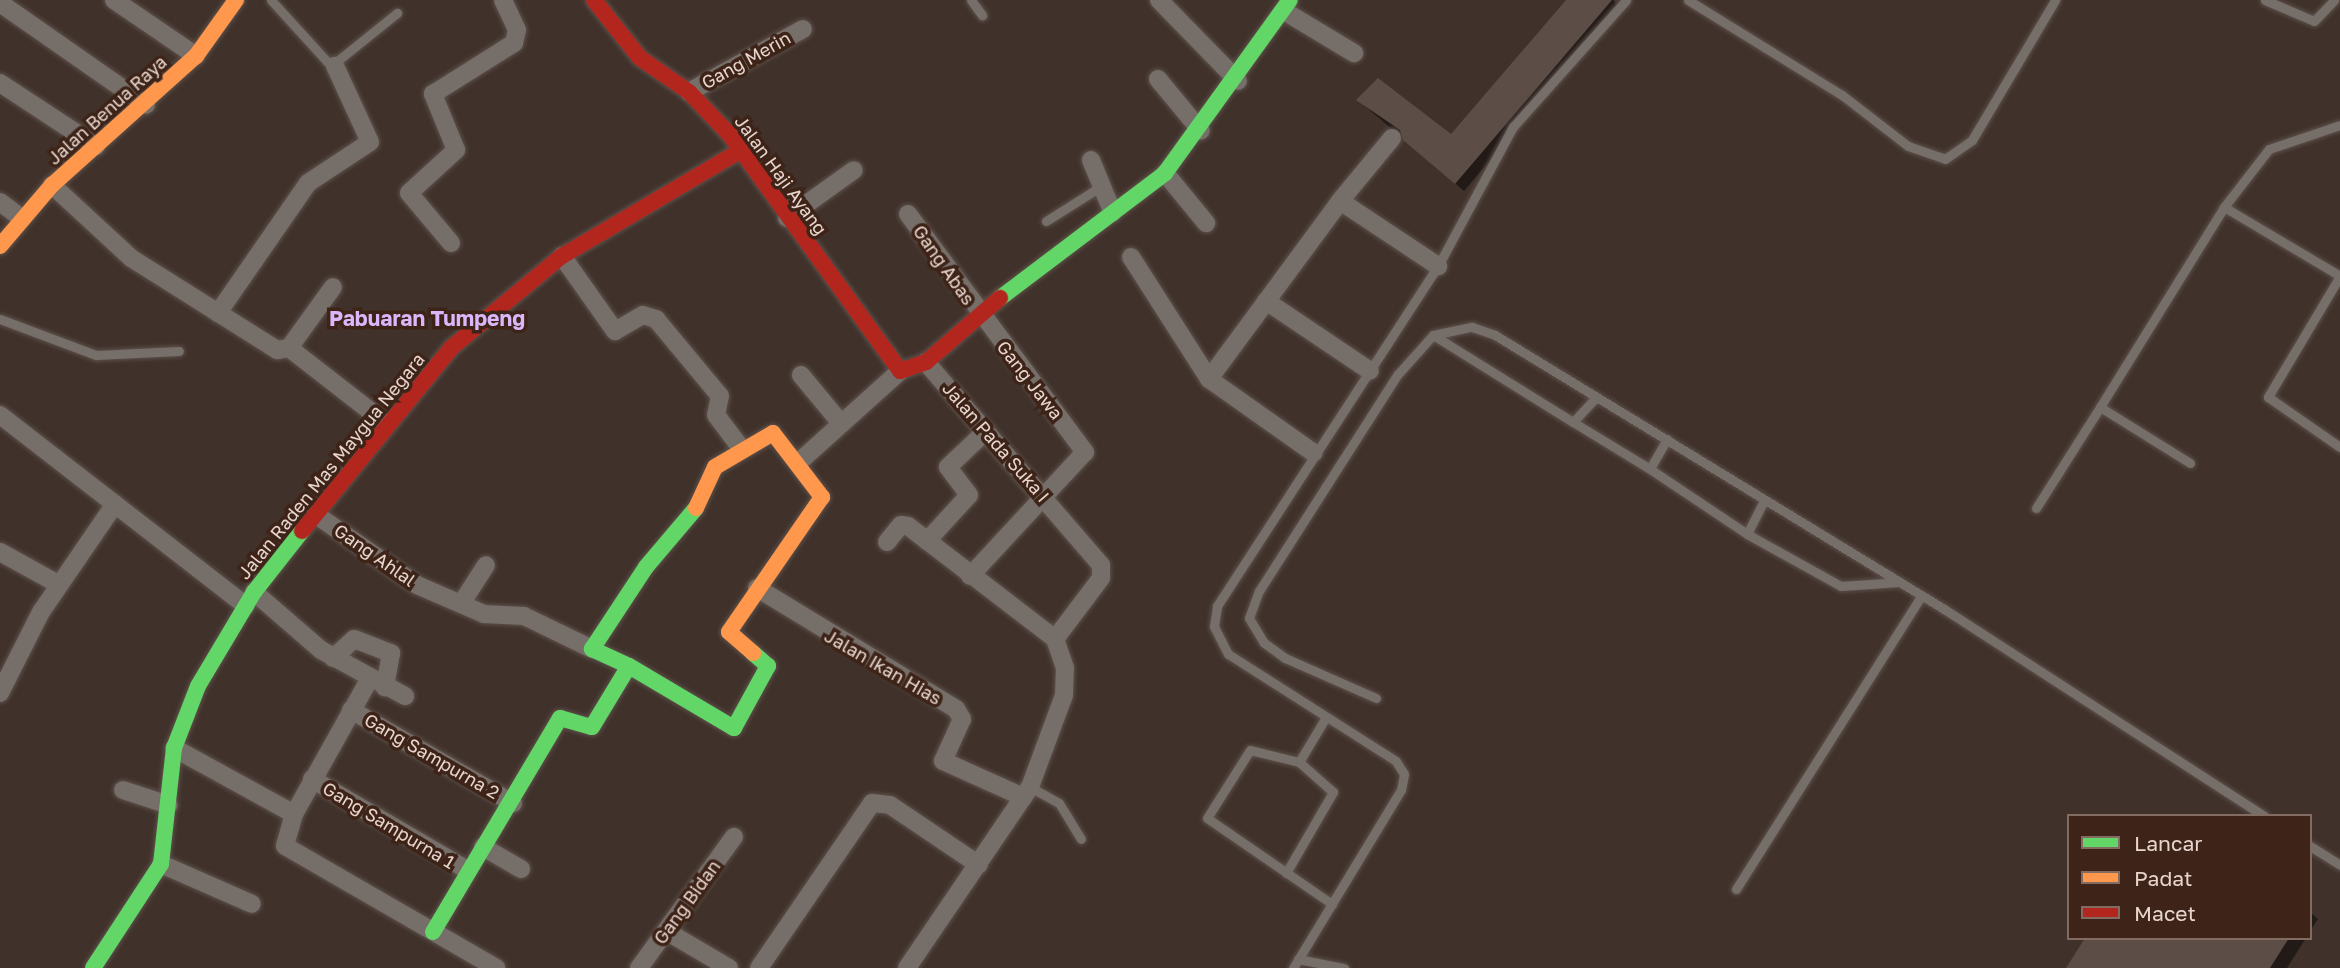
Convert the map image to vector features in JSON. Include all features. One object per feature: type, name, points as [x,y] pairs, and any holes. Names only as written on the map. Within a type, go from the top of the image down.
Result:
[{"type":"street","points":[[114,0],[196,56]]},
{"type":"street","points":[[451,243],[409,193],[456,150],[433,94],[514,43],[517,30],[503,0]]},
{"type":"street","name":"Jalan Haji Ayang","points":[[594,0],[640,58],[689,92],[741,150],[900,370]]},
{"type":"street","points":[[1159,0],[1238,81]]},
{"type":"street","name":"Jalan Benua Raya","points":[[0,246],[21,218],[52,185],[146,105],[196,56],[231,2]]},
{"type":"street","points":[[0,3],[146,105]]},
{"type":"street","points":[[799,462],[839,421],[900,370],[926,362],[979,315],[1165,173],[1238,81],[1287,6],[1354,53]]},
{"type":"street","name":"Gang Merin","points":[[689,92],[803,29]]},
{"type":"street","points":[[218,313],[308,183],[370,142],[335,66]]},
{"type":"street","points":[[1158,79],[1201,131]]},
{"type":"street","points":[[0,83],[96,146]]},
{"type":"street","points":[[1209,379],[1340,201],[1392,138]]},
{"type":"street","name":"Jalan Raden Mas Maygua Negara","points":[[93,968],[161,864],[174,748],[198,686],[250,599],[387,424],[451,348],[562,256],[691,185],[741,150]]},
{"type":"street","points":[[1091,160],[1113,213]]},
{"type":"street","points":[[788,218],[854,170]]},
{"type":"street","points":[[1165,173],[1206,223]]},
{"type":"street","points":[[52,185],[131,258],[277,349],[289,348],[387,424]]},
{"type":"street","points":[[1340,201],[1438,266]]},
{"type":"street","points":[[0,202],[21,218]]},
{"type":"street","name":"Gang Abas","points":[[908,214],[979,315]]},
{"type":"street","points":[[562,256],[615,331],[643,315],[656,319],[720,396],[716,415],[741,448]]},
{"type":"street","points":[[1131,257],[1209,379],[1314,453]]},
{"type":"street","points":[[289,348],[333,287]]},
{"type":"street","points":[[1266,301],[1370,371]]},
{"type":"street","name":"Gang Jawa","points":[[979,315],[1081,445],[1082,458],[1042,495]]},
{"type":"street","name":"Jalan Pada Suka I","points":[[926,362],[1101,565],[1101,578],[1055,639]]},
{"type":"street","points":[[802,375],[839,421]]},
{"type":"street","points":[[0,415],[115,504],[333,658],[405,696]]},
{"type":"street","points":[[927,541],[969,495],[948,467],[986,431]]},
{"type":"street","points":[[773,433],[799,462],[821,497],[729,632],[763,660],[767,675],[734,729],[629,666],[592,649],[646,567],[701,502],[715,467],[741,448],[773,433]]},
{"type":"street","points":[[971,576],[1042,495]]},
{"type":"street","points":[[0,693],[58,584],[115,504]]},
{"type":"street","name":"Gang Ahlal","points":[[316,514],[417,585],[484,614],[524,616],[592,649]]},
{"type":"street","points":[[887,542],[904,524],[1055,639],[1065,668],[1064,695],[1026,792],[908,968]]},
{"type":"street","points":[[0,552],[58,584]]},
{"type":"street","points":[[461,604],[486,565]]},
{"type":"street","name":"Jalan Ikan Hias","points":[[757,588],[956,709],[962,719],[943,761],[1026,792]]},
{"type":"street","points":[[333,658],[354,639],[391,653],[377,683],[351,710],[294,814],[284,834],[289,852],[496,968]]},
{"type":"street","points":[[433,932],[467,870],[513,803],[560,718],[592,727],[629,666]]},
{"type":"street","name":"Gang Sampurna 2","points":[[351,710],[513,803]]},
{"type":"street","points":[[174,748],[294,814]]},
{"type":"street","name":"Gang Sampurna 1","points":[[312,779],[467,870]]},
{"type":"street","points":[[123,790],[169,805]]},
{"type":"street","points":[[760,968],[872,803],[890,805],[979,865]]},
{"type":"street","name":"Gang Bidan","points":[[639,968],[734,837]]},
{"type":"street","points":[[483,847],[522,869]]},
{"type":"street","points":[[161,864],[252,904]]},
{"type":"street","points":[[666,931],[729,968]]},
{"type":"lane","points":[[271,0],[324,62],[335,66],[397,13]]},
{"type":"lane","points":[[971,0],[982,15]]},
{"type":"lane","points":[[1344,968],[1295,964],[1401,790],[1405,774],[1396,761],[1228,654],[1214,626],[1217,606],[1438,266],[1513,127],[1626,0]]},
{"type":"lane","points":[[1688,0],[1842,94],[1908,146],[1945,159],[1972,140],[2055,0]]},
{"type":"lane","points":[[2265,0],[2314,21],[2323,19],[2334,0]]},
{"type":"lane","points":[[2036,508],[2224,207],[2269,149],[2340,125]]},
{"type":"lane","points":[[1046,221],[1100,187]]},
{"type":"lane","points":[[2224,207],[2340,276],[2268,399],[2340,447]]},
{"type":"lane","points":[[0,319],[96,355],[179,351]]},
{"type":"lane","points":[[1376,698],[1285,658],[1264,643],[1249,618],[1398,374],[1433,335],[1472,327],[1496,335],[1900,582],[2261,814]]},
{"type":"lane","points":[[1433,335],[1650,469],[1746,534],[1841,586],[1900,582]]},
{"type":"lane","points":[[1573,422],[1596,397]]},
{"type":"lane","points":[[2100,407],[2190,463]]},
{"type":"lane","points":[[1650,469],[1667,439]]},
{"type":"lane","points":[[1746,534],[1764,500]]},
{"type":"lane","points":[[1736,889],[1921,596]]},
{"type":"lane","points":[[1299,762],[1326,717]]},
{"type":"lane","points":[[1286,873],[1332,795],[1299,762],[1250,750],[1207,818],[1286,873],[1332,904]]},
{"type":"lane","points":[[1026,792],[1063,807],[1080,839]]},
{"type":"lane","points":[[2312,847],[2340,865]]},
{"type":"building","points":[[1566,0],[1612,0],[1455,184],[1403,140],[1400,130],[1356,100],[1378,78],[1451,134]]},
{"type":"building","points":[[2084,940],[2288,940],[2270,968],[2066,968]]},
{"type":"traffic: fast","points":[[1000,298],[1165,173],[1290,0]]},
{"type":"traffic: fast","points":[[433,932],[560,718],[592,727],[629,666],[592,649],[646,567],[696,508]]},
{"type":"traffic: fast","points":[[93,968],[161,864],[174,748],[198,686],[254,592],[302,531]]},
{"type":"traffic: fast","points":[[629,666],[734,728],[768,666],[753,653]]},
{"type":"traffic: slow","points":[[0,246],[52,185],[196,56],[236,0]]},
{"type":"traffic: slow","points":[[696,508],[715,467],[773,433],[822,497],[729,632],[753,653]]},
{"type":"traffic: jam","points":[[594,0],[640,58],[689,92],[730,135],[900,371],[926,362],[1000,298]]},
{"type":"traffic: jam","points":[[302,531],[451,348],[562,256],[741,150]]},
{"type":"district","name":"Pabuaran Tumpeng","points":[[427,318]]}]
